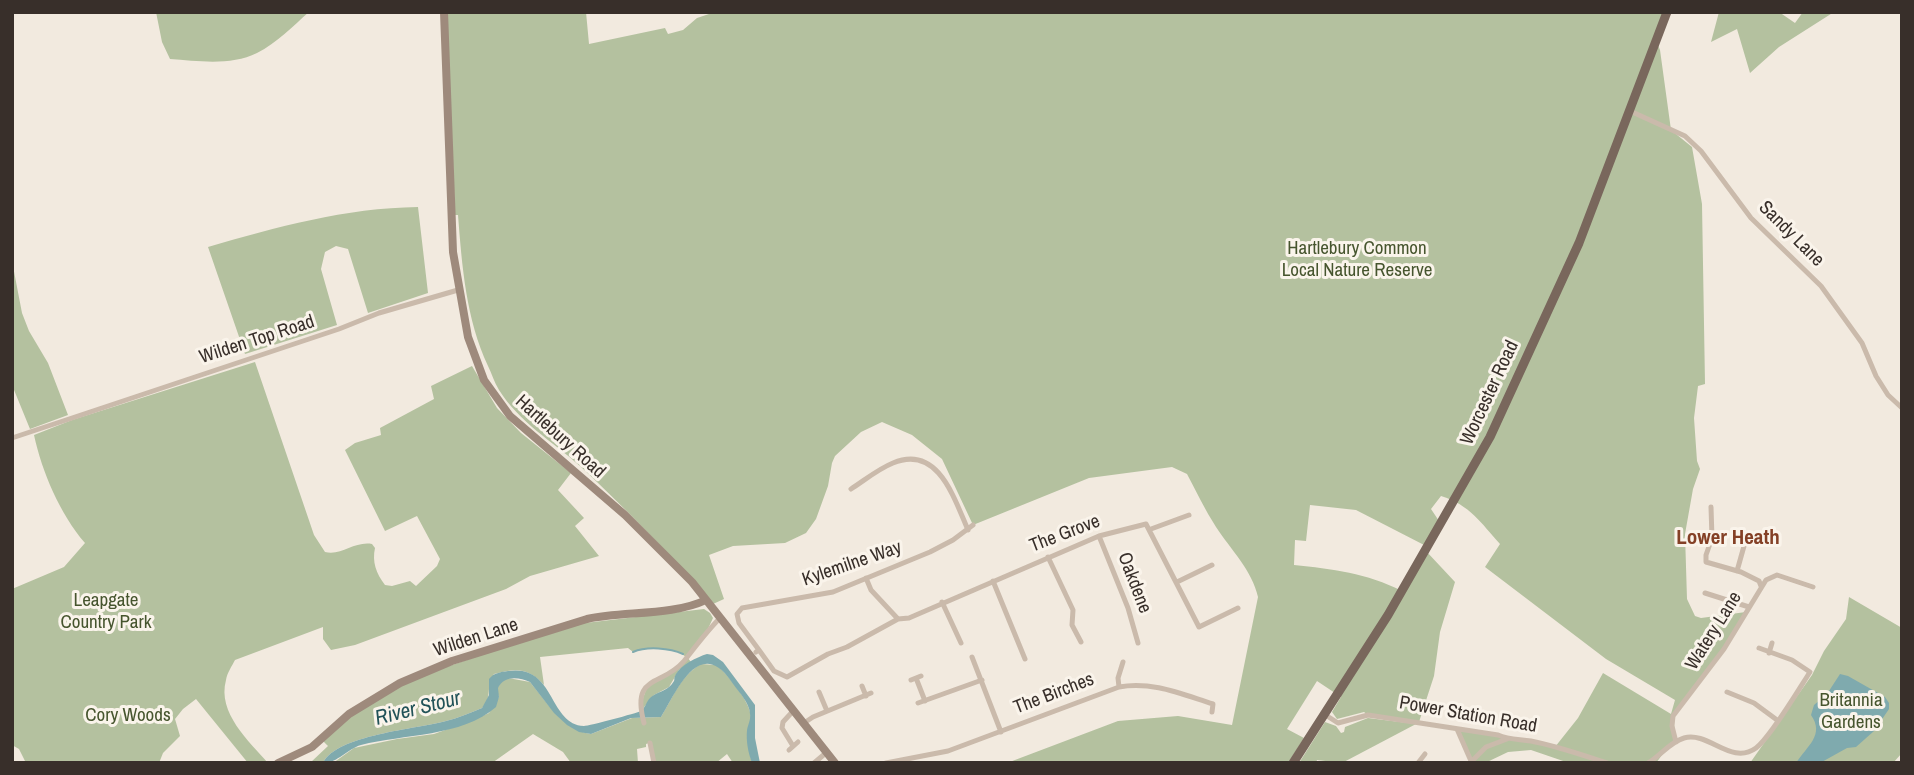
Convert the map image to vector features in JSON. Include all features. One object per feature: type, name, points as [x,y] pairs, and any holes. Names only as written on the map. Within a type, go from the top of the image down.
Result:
[{"type":"main road","name":"Hartlebury Road","points":[[443,12],[450,218],[458,290],[477,363],[496,400],[524,430],[625,515],[692,582],[720,618],[755,653],[835,763]]},
{"type":"main road","name":"Worcester Road","points":[[1293,763],[1419,564],[1490,437],[1574,254],[1667,12]]},
{"type":"main road","name":"Wilden Lane","points":[[278,763],[312,747],[349,714],[381,692],[437,667],[587,619],[689,607],[706,600]]},
{"type":"street","name":"Sandy Lane","points":[[1630,111],[1685,136],[1702,151],[1751,218],[1821,286],[1862,344],[1876,376],[1902,408]]},
{"type":"street","name":"Wilden Top Road","points":[[12,438],[339,329],[379,313],[458,290]]},
{"type":"street","name":"Kylemilne Way","points":[[755,653],[738,623],[737,614],[742,608],[818,596],[930,552],[971,527],[941,474],[925,463],[905,459],[895,462],[853,487],[860,491]]},
{"type":"street","points":[[1711,507],[1712,538],[1706,562],[1737,571],[1759,581],[1761,586]]},
{"type":"street","points":[[1189,515],[1151,529],[1199,627],[1238,608]]},
{"type":"street","name":"The Grove","points":[[755,653],[774,671],[787,677],[828,653],[848,647],[898,618],[909,618],[1099,536],[1146,524],[1151,529]]},
{"type":"street","name":"Oakdene","points":[[1099,536],[1128,608],[1138,643]]},
{"type":"street","points":[[1737,571],[1746,539]]},
{"type":"street","points":[[1048,557],[1073,610],[1072,625],[1081,642]]},
{"type":"street","points":[[1177,582],[1212,565]]},
{"type":"street","name":"Watery Lane","points":[[1676,742],[1672,726],[1673,716],[1724,649],[1766,580],[1777,575],[1813,587]]},
{"type":"street","points":[[866,578],[872,590],[898,618]]},
{"type":"street","points":[[993,581],[1025,659]]},
{"type":"street","points":[[1705,593],[1749,607]]},
{"type":"street","points":[[942,602],[961,643]]},
{"type":"street","points":[[644,723],[640,699],[648,684],[682,663],[720,618]]},
{"type":"street","points":[[1769,653],[1772,643]]},
{"type":"street","points":[[1648,763],[1682,738],[1693,737],[1731,752],[1749,752],[1761,743],[1810,672],[1792,660],[1759,648]]},
{"type":"street","name":"The Birches","points":[[972,657],[1001,732]]},
{"type":"street","points":[[1119,687],[1118,678],[1123,662]]},
{"type":"street","points":[[916,678],[925,701]]},
{"type":"street","points":[[918,703],[982,680]]},
{"type":"street","name":"The Birches","points":[[886,763],[948,751],[1119,687],[1136,684],[1153,685],[1213,704],[1212,712]]},
{"type":"street","points":[[804,723],[869,694],[862,686]]},
{"type":"street","points":[[819,692],[827,711]]},
{"type":"street","points":[[1727,692],[1754,703],[1777,720]]},
{"type":"street","points":[[793,746],[782,728],[783,722],[794,710]]},
{"type":"street","name":"Power Station Road","points":[[1324,714],[1339,723],[1368,715],[1498,735],[1555,747],[1608,763]]},
{"type":"street","points":[[1457,729],[1471,762],[1486,747],[1507,739]]},
{"type":"street","points":[[650,743],[654,763]]},
{"type":"street","points":[[814,763],[827,752]]},
{"type":"street","points":[[1418,763],[1425,754]]},
{"type":"green space","points":[[156,12],[309,12],[257,53],[236,60],[214,62],[170,59],[162,42]]},
{"type":"green space","name":"Hartlebury Common Local Nature Reserve","points":[[447,12],[586,12],[589,44],[665,28],[668,34],[683,30],[697,18],[715,12],[1667,12],[1656,40],[1660,50],[1671,130],[1692,147],[1702,204],[1705,384],[1698,386],[1694,418],[1700,469],[1693,489],[1685,534],[1687,599],[1695,616],[1701,618],[1746,612],[1727,644],[1673,716],[1676,742],[1656,763],[1569,763],[1531,750],[1508,752],[1485,763],[1471,761],[1457,729],[1555,747],[1578,718],[1603,673],[1671,714],[1675,700],[1606,659],[1485,567],[1500,544],[1460,504],[1441,496],[1431,509],[1441,524],[1428,547],[1356,510],[1310,505],[1306,541],[1295,540],[1294,565],[1362,576],[1402,591],[1426,551],[1455,582],[1440,632],[1434,676],[1419,722],[1368,715],[1364,712],[1337,719],[1332,712],[1341,697],[1317,681],[1287,729],[1304,738],[1288,763],[1007,763],[1118,721],[1178,716],[1232,725],[1258,597],[1246,569],[1212,521],[1187,474],[1172,467],[1089,478],[973,525],[942,459],[912,435],[882,422],[861,432],[835,456],[816,519],[806,533],[785,543],[733,546],[709,555],[724,599],[713,604],[615,499],[516,412],[494,381],[470,311],[463,273],[458,215],[455,215]]},
{"type":"green space","points":[[1719,12],[1779,12],[1795,23],[1803,12],[1834,12],[1779,47],[1750,73],[1737,29],[1711,42]]},
{"type":"green space","points":[[418,207],[428,293],[368,313],[348,249],[336,246],[325,252],[321,269],[337,325],[245,354],[208,247],[338,215]]},
{"type":"green space","points":[[12,261],[22,313],[48,363],[68,415],[30,429],[12,385]]},
{"type":"green space","points":[[255,362],[314,535],[325,552],[372,544],[375,548],[374,563],[377,572],[385,585],[392,586],[410,581],[416,586],[437,566],[440,559],[417,516],[385,531],[345,450],[355,443],[381,435],[380,428],[434,399],[431,386],[472,366],[497,408],[521,433],[571,473],[558,490],[584,518],[575,526],[599,556],[530,576],[506,589],[355,645],[331,650],[323,639],[323,627],[235,660],[226,680],[226,704],[236,726],[268,763],[248,763],[196,699],[175,719],[180,736],[163,753],[159,763],[26,763],[19,749],[12,745],[12,589],[64,567],[85,543],[53,492],[34,435],[72,420]]},
{"type":"green space","name":"Britannia Gardens","points":[[1849,597],[1902,628],[1902,753],[1893,763],[1750,763],[1812,675],[1824,651],[1846,619]]},
{"type":"green space","points":[[704,609],[713,618],[706,633],[687,657],[691,662],[679,670],[669,687],[654,695],[641,711],[648,684],[682,663],[686,657],[668,649],[633,652],[628,648],[540,657],[544,685],[527,672],[494,674],[482,708],[446,721],[360,740],[331,753],[323,763],[310,763],[328,746],[322,740],[349,714],[400,683],[568,625]]},
{"type":"green space","points":[[701,664],[716,665],[720,668],[744,698],[751,717],[749,746],[752,763],[733,763],[727,754],[716,763],[654,763],[649,743],[646,747],[637,749],[638,763],[571,763],[563,752],[533,734],[492,763],[333,763],[354,748],[434,734],[489,713],[499,697],[499,683],[508,678],[530,682],[564,721],[591,734],[632,718],[661,717],[682,681]]},
{"type":"green space","points":[[1368,718],[1416,724],[1342,763],[1317,760],[1316,763],[1299,763],[1325,722],[1336,726],[1341,733],[1345,727]]},
{"type":"water","points":[[707,654],[723,662],[755,705],[755,738],[760,763],[752,763],[748,751],[748,705],[719,668],[709,664],[699,666],[690,673],[661,717],[631,718],[591,734],[579,732],[554,713],[530,682],[512,678],[501,684],[496,707],[482,717],[432,733],[361,745],[333,761],[323,763],[331,753],[360,740],[446,721],[482,708],[489,695],[489,679],[500,672],[524,671],[535,676],[564,716],[572,723],[584,726],[641,711],[650,698],[670,686],[682,668]]},
{"type":"water","points":[[1840,674],[1885,697],[1889,709],[1874,731],[1856,747],[1847,748],[1820,763],[1796,763],[1815,734],[1815,722],[1811,715],[1814,705],[1827,694]]},
{"type":"waterway","points":[[633,652],[658,649],[683,654]]},
{"type":"district","name":"Lower Heath","points":[[1728,538]]},
{"type":"park label","name":"Leapgate Country Park","points":[[106,612]]},
{"type":"park label","name":"Cory Woods","points":[[128,716]]},
{"type":"water label","name":"River Stour","points":[[418,709]]}]
